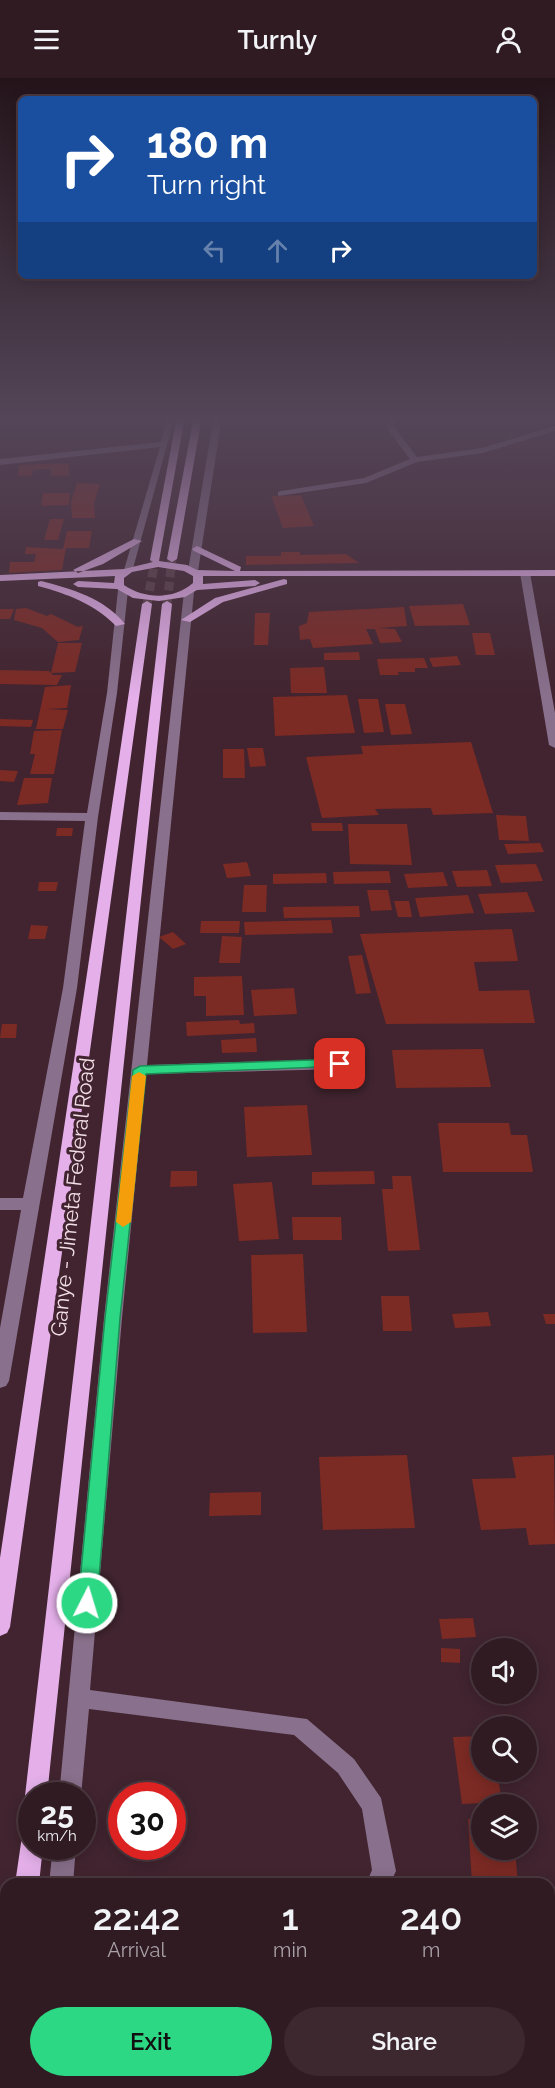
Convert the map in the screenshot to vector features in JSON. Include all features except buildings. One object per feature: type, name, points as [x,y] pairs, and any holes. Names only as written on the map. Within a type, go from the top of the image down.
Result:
[{"type":"main road","points":[[155,560],[164,510]]},
{"type":"main road","points":[[172,559],[181,510]]},
{"type":"main road","points":[[58,578],[100,562],[137,541]]},
{"type":"main road","points":[[197,549],[225,565],[258,575]]},
{"type":"main road","points":[[0,578],[58,578],[128,571],[158,564],[178,566],[194,572],[258,575],[527,577],[555,581]]},
{"type":"main road","points":[[121,588],[119,577],[128,571]]},
{"type":"main road","points":[[192,589],[200,579],[194,572]]},
{"type":"main road","points":[[0,585],[41,584],[121,588],[148,597],[170,597],[192,589],[284,582],[527,577],[555,573]]},
{"type":"main road","points":[[186,620],[219,600],[284,582]]},
{"type":"main road","points":[[41,584],[90,600],[108,610],[120,624]]},
{"type":"main road","name":"Ganye - Jimeta Federal Road","points":[[0,1627],[147,604]]},
{"type":"main road","name":"Ganye - Jimeta Federal Road","points":[[38,1782],[167,604]]},
{"type":"main road","points":[[28,1878],[30,1860]]},
{"type":"street","points":[[128,571],[146,510]]},
{"type":"street","points":[[194,572],[204,510]]},
{"type":"street","points":[[527,577],[555,745]]},
{"type":"street","points":[[0,1381],[70,988],[92,817],[112,693],[120,624],[121,588]]},
{"type":"street","points":[[71,1782],[112,1318],[186,620],[192,589]]},
{"type":"street","points":[[0,816],[92,817]]},
{"type":"street","points":[[140,1070],[340,1064]]},
{"type":"street","points":[[0,1204],[31,1204]]},
{"type":"street","points":[[79,1698],[299,1726],[346,1766],[373,1806],[384,1871],[381,1878]]},
{"type":"street","points":[[62,1878],[64,1860]]},
{"type":"tunnel","points":[[167,604],[172,559]]},
{"type":"tunnel","points":[[147,604],[155,560]]},
{"type":"slow traffic","points":[[123,1222],[139,1076]]},
{"type":"route","points":[[87,1603],[112,1318],[140,1070],[340,1064]]}]
